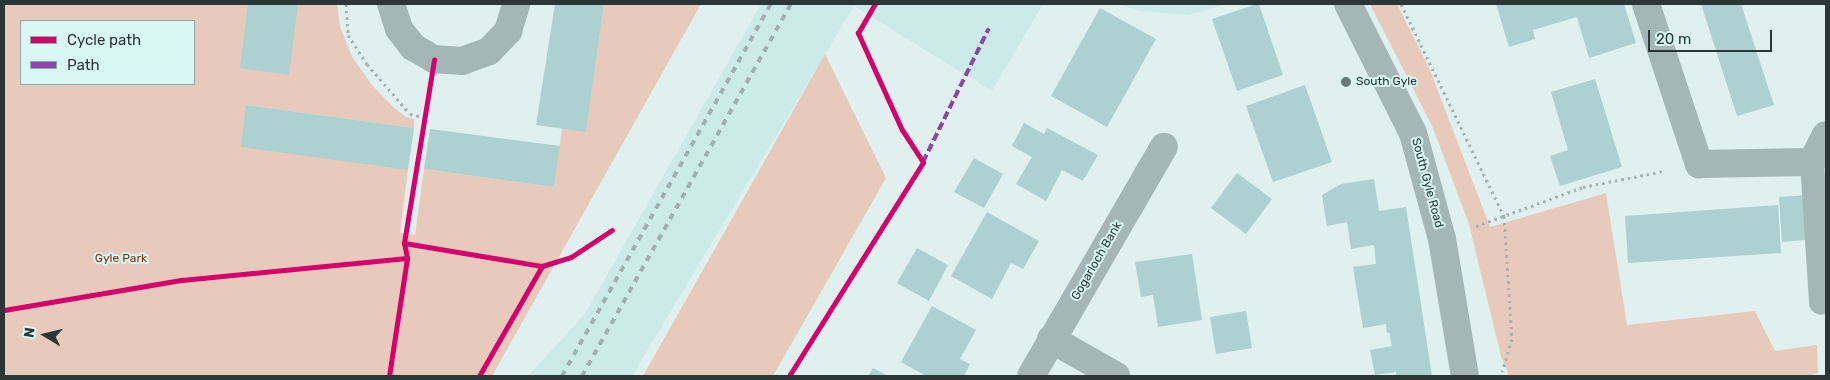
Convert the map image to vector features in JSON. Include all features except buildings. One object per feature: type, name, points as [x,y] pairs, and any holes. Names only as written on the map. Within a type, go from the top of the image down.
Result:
[{"type":"street","points":[[391,4],[398,30],[413,48],[434,58],[462,62],[489,51],[508,31],[516,4]]},
{"type":"street","name":"South Gyle Road","points":[[1348,4],[1413,133],[1442,239],[1465,376]]},
{"type":"street","points":[[1646,4],[1699,164],[1812,162],[1826,135]]},
{"type":"street","name":"Gogarloch Bank","points":[[1032,376],[1051,339],[1164,147]]},
{"type":"street","points":[[1051,339],[1116,376]]},
{"type":"lane","points":[[1812,162],[1821,303]]},
{"type":"path","points":[[346,4],[348,35],[367,64],[410,114],[424,117]]},
{"type":"path","points":[[1401,4],[1504,216],[1512,339],[1501,376]]},
{"type":"path","points":[[423,127],[434,58]]},
{"type":"path","points":[[1442,239],[1583,187],[1699,164]]},
{"type":"shaded area","points":[[761,4],[1043,4],[992,91],[854,6],[632,376],[528,376],[585,314]]},
{"type":"shaded area","points":[[1117,4],[1227,4],[1188,15],[1140,11]]},
{"type":"green space","name":"Gyle Park","points":[[4,4],[337,4],[340,26],[352,57],[372,85],[393,107],[406,117],[414,119],[414,128],[247,105],[408,170],[400,233],[415,235],[424,169],[554,187],[562,128],[586,131],[604,4],[701,4],[492,376],[4,376]]},
{"type":"green space","points":[[1370,4],[1397,4],[1430,70],[1490,227],[1606,193],[1627,325],[1755,311],[1775,351],[1817,345],[1818,373],[1808,376],[1509,376],[1501,356],[1469,224],[1433,128]]},
{"type":"green space","points":[[825,54],[886,178],[773,376],[643,376]]},
{"type":"railway","points":[[562,376],[771,4]]},
{"type":"railway","points":[[582,376],[791,4]]},
{"type":"marked path","points":[[923,162],[989,28]]},
{"type":"cycle path","points":[[789,376],[923,162],[902,130],[858,33],[875,4]]},
{"type":"cycle path","points":[[389,376],[407,258],[404,243],[434,59]]},
{"type":"cycle path","points":[[479,376],[542,266],[571,257],[612,230]]},
{"type":"cycle path","points":[[404,243],[542,266]]},
{"type":"cycle path","points":[[4,310],[182,280],[407,258]]},
{"type":"place","name":"South Gyle","points":[[1346,82]]}]
